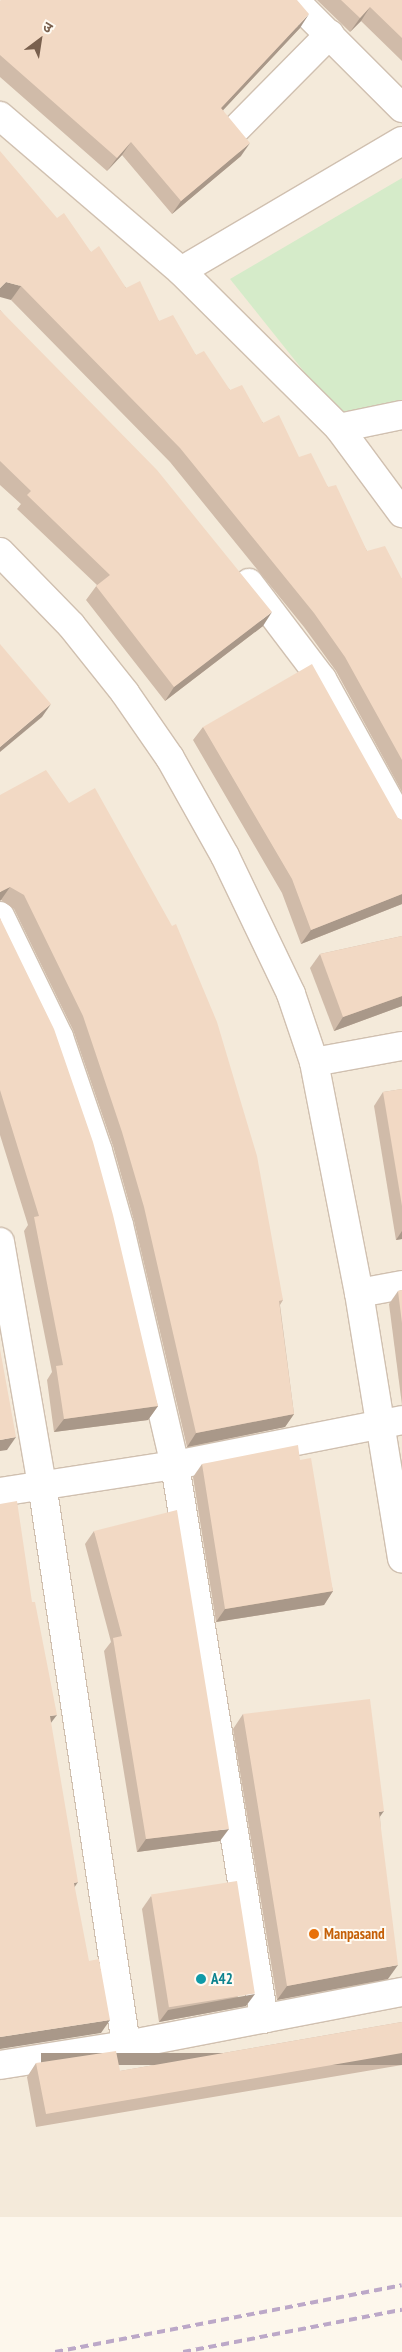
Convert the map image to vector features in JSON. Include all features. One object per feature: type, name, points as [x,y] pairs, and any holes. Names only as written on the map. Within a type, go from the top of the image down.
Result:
[{"type":"street","points":[[294,0],[402,108]]},
{"type":"street","points":[[237,128],[330,34]]},
{"type":"street","points":[[0,116],[181,271],[339,428],[402,512]]},
{"type":"street","points":[[181,271],[402,141]]},
{"type":"street","points":[[339,428],[402,415]]},
{"type":"street","points":[[0,552],[71,625],[125,693],[170,758],[225,856],[284,978],[314,1062],[359,1293],[390,1422],[402,1559]]},
{"type":"street","points":[[232,562],[322,679],[402,824]]},
{"type":"street","points":[[0,916],[59,1037],[98,1151],[119,1225],[175,1465],[264,2019]]},
{"type":"street","points":[[314,1062],[402,1046]]},
{"type":"street","points":[[0,1242],[42,1484],[126,2045]]},
{"type":"street","points":[[359,1293],[402,1285]]},
{"type":"street","points":[[0,1492],[42,1484],[175,1465],[390,1422]]},
{"type":"street","points":[[0,2065],[126,2045],[402,1992]]},
{"type":"shaded area","points":[[0,0],[402,0],[402,2217],[0,2217]]},
{"type":"green space","points":[[402,178],[402,402],[341,418],[230,279]]},
{"type":"building","points":[[1,0],[297,0],[309,14],[221,108],[250,143],[181,201],[131,142],[117,158],[0,55]]},
{"type":"building","points":[[341,0],[402,0],[402,38],[370,7],[360,18]]},
{"type":"building","points":[[0,151],[57,218],[64,213],[91,252],[99,246],[126,288],[140,281],[159,321],[173,315],[196,355],[204,351],[230,390],[242,385],[263,423],[279,415],[299,457],[311,453],[328,487],[336,485],[367,551],[385,546],[402,579],[402,760],[345,657],[314,613],[180,448],[21,286],[6,282],[0,288]]},
{"type":"building","points":[[0,310],[157,470],[272,612],[174,687],[96,586],[110,575],[27,495],[31,491],[0,461]]},
{"type":"building","points":[[0,644],[51,704],[0,747]]},
{"type":"building","points":[[312,664],[398,818],[402,820],[402,894],[311,930],[292,879],[203,727]]},
{"type":"building","points":[[46,770],[69,803],[95,788],[172,926],[176,924],[217,1022],[257,1156],[283,1300],[279,1301],[294,1414],[196,1433],[144,1207],[122,1132],[83,1016],[24,895],[10,887],[0,892],[0,795]]},
{"type":"building","points":[[0,918],[54,1029],[93,1142],[113,1215],[158,1406],[64,1419],[56,1366],[63,1365],[34,1217],[39,1216],[0,1090]]},
{"type":"building","points":[[402,936],[402,996],[343,1017],[320,954]]},
{"type":"building","points":[[402,1089],[402,1206],[383,1092]]},
{"type":"building","points":[[402,1290],[402,1323],[398,1291]]},
{"type":"building","points":[[0,1349],[16,1437],[0,1440]]},
{"type":"building","points":[[298,1445],[300,1460],[311,1458],[333,1591],[225,1609],[202,1464]]},
{"type":"building","points":[[17,1501],[32,1602],[35,1602],[57,1715],[50,1716],[78,1882],[74,1883],[89,1961],[99,1959],[110,2020],[0,2037],[0,1504]]},
{"type":"building","points":[[177,1510],[229,1829],[146,1839],[113,1638],[122,1636],[94,1531]]},
{"type":"building","points":[[370,1699],[384,1811],[379,1812],[398,1965],[287,1986],[243,1714]]},
{"type":"building","points":[[237,1881],[255,1994],[169,2007],[151,1895]]},
{"type":"building","points":[[402,2022],[402,2053],[46,2114],[36,2063],[116,2051],[120,2071]]},
{"type":"railway","points":[[55,2352],[402,2285]]},
{"type":"railway","points":[[183,2352],[402,2310]]},
{"type":"place","name":"Manpasand","points":[[314,1934]]},
{"type":"place","name":"A42","points":[[201,1979]]}]
